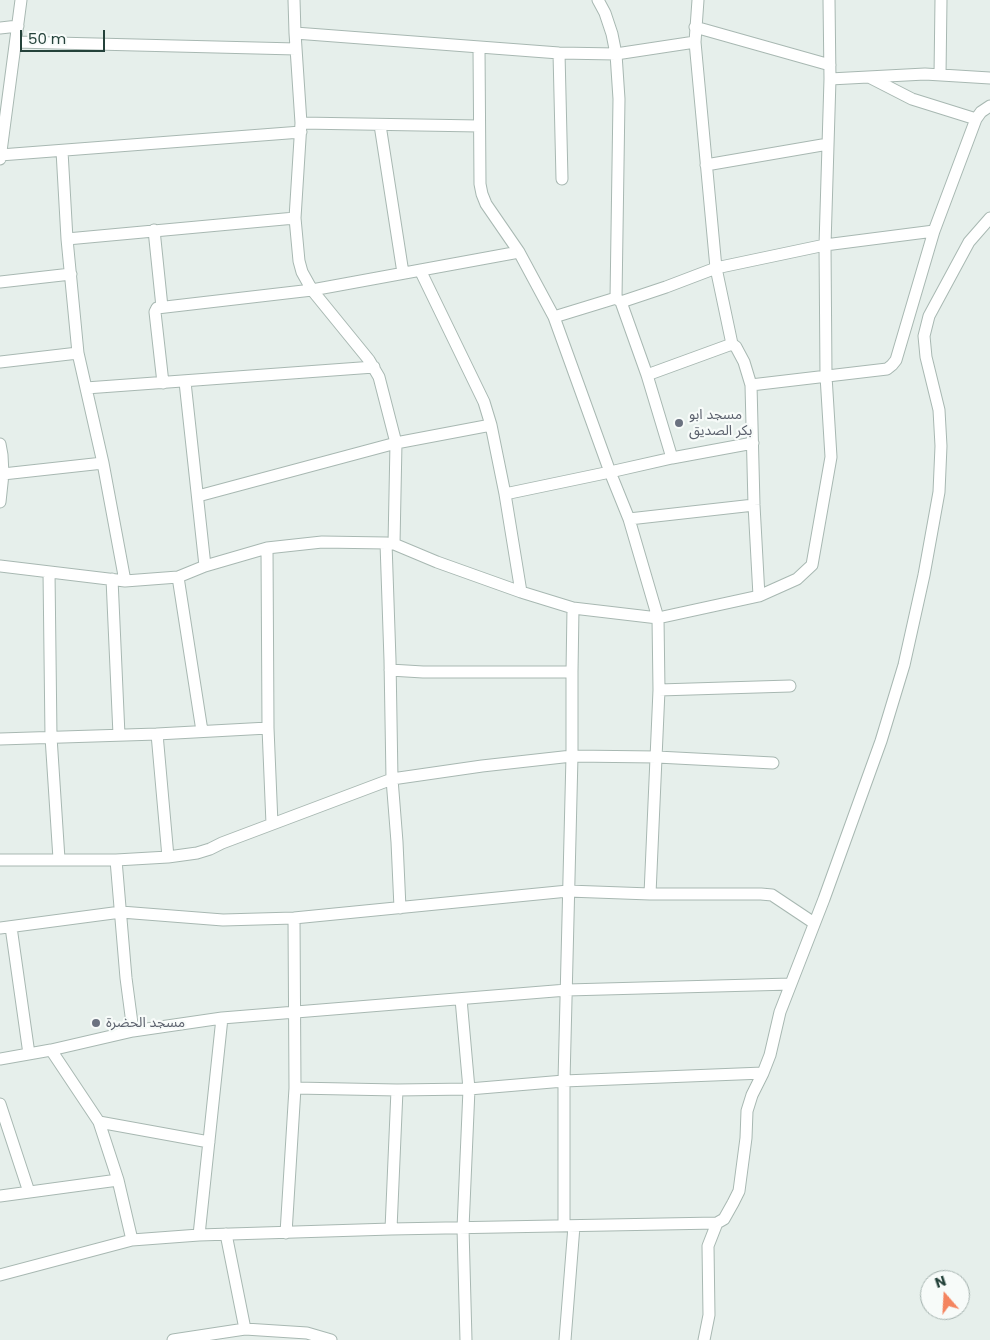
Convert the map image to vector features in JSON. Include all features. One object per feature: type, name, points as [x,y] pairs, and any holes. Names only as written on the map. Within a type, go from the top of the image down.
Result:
[{"type":"street","points":[[0,159],[21,0]]},
{"type":"street","points":[[294,0],[301,128],[295,218],[299,261],[302,272],[312,290],[374,367],[396,443],[390,544],[390,670],[392,779],[400,908]]},
{"type":"street","points":[[598,0],[605,13],[616,54],[619,99],[618,300],[647,374],[672,458]]},
{"type":"street","points":[[698,0],[695,42],[716,268],[732,344],[736,347],[744,362],[751,385],[754,505],[759,596]]},
{"type":"street","points":[[0,566],[125,581],[178,577],[206,566],[267,548],[322,542],[390,544],[521,592],[574,608],[658,618],[759,596],[797,579],[812,565],[832,456],[826,376],[825,245],[830,78],[829,0]]},
{"type":"street","points":[[940,75],[941,0]]},
{"type":"street","points":[[0,28],[18,26]]},
{"type":"street","points":[[695,27],[830,65]]},
{"type":"street","points":[[295,33],[559,53],[616,54],[695,42]]},
{"type":"street","points":[[16,42],[296,48]]},
{"type":"street","points":[[478,48],[480,184],[482,194],[486,204],[519,252],[554,317],[629,519],[658,618],[659,690],[650,894]]},
{"type":"street","points":[[559,53],[562,179]]},
{"type":"street","points":[[830,78],[940,75],[990,78]]},
{"type":"street","points":[[870,77],[912,99],[976,119]]},
{"type":"street","points":[[751,385],[887,369],[892,365],[896,360],[934,230],[976,119],[981,112],[990,106]]},
{"type":"street","points":[[0,155],[62,151],[301,128],[380,125],[479,126]]},
{"type":"street","points":[[380,125],[403,273]]},
{"type":"street","points":[[706,165],[828,144]]},
{"type":"street","points":[[62,151],[67,239],[78,353],[103,463],[125,581]]},
{"type":"street","points":[[67,239],[295,218]]},
{"type":"street","points":[[704,1340],[709,1315],[708,1246],[717,1224],[724,1219],[734,1203],[739,1190],[746,1138],[747,1110],[770,1055],[780,1012],[824,899],[881,741],[904,665],[939,492],[941,446],[939,410],[926,357],[924,336],[929,316],[963,251],[990,218]]},
{"type":"street","points":[[154,230],[162,307]]},
{"type":"street","points":[[554,317],[666,287],[716,268],[825,245],[934,230]]},
{"type":"street","points":[[163,383],[155,312],[157,308],[312,290],[519,252]]},
{"type":"street","points":[[420,270],[484,402],[491,425],[505,494],[521,592]]},
{"type":"street","points":[[0,282],[71,274]]},
{"type":"street","points":[[647,374],[732,344]]},
{"type":"street","points":[[0,362],[78,353]]},
{"type":"street","points":[[86,388],[374,367]]},
{"type":"street","points":[[185,382],[206,566]]},
{"type":"street","points":[[198,496],[396,443],[491,425]]},
{"type":"street","points":[[505,494],[672,458],[753,443]]},
{"type":"street","points":[[0,444],[3,474],[0,502]]},
{"type":"street","points":[[3,474],[103,463]]},
{"type":"street","points":[[629,519],[754,505]]},
{"type":"street","points":[[267,548],[268,728],[272,824]]},
{"type":"street","points":[[50,572],[51,737],[60,859]]},
{"type":"street","points":[[178,577],[202,731]]},
{"type":"street","points":[[112,579],[119,735]]},
{"type":"street","points":[[565,1340],[569,1226],[564,1081],[574,608]]},
{"type":"street","points":[[390,670],[423,672],[572,672]]},
{"type":"street","points":[[659,690],[790,686]]},
{"type":"street","points":[[0,739],[268,728]]},
{"type":"street","points":[[157,734],[168,857]]},
{"type":"street","points":[[0,860],[116,860],[197,853],[392,779],[482,766],[572,756],[657,757],[773,763]]},
{"type":"street","points":[[116,860],[126,978],[133,1032]]},
{"type":"street","points":[[29,1054],[6,927],[121,912],[223,920],[294,918],[568,891],[772,895],[814,923]]},
{"type":"street","points":[[286,1233],[295,1088],[294,918]]},
{"type":"street","points":[[0,1059],[133,1032],[222,1018],[566,990],[791,984]]},
{"type":"street","points":[[461,999],[469,1089],[463,1228],[466,1340]]},
{"type":"street","points":[[199,1235],[222,1018]]},
{"type":"street","points":[[51,1050],[99,1122],[118,1180],[132,1240]]},
{"type":"street","points":[[295,1088],[469,1089],[564,1081],[763,1073]]},
{"type":"street","points":[[391,1229],[397,1090]]},
{"type":"street","points":[[0,1104],[29,1192]]},
{"type":"street","points":[[99,1122],[209,1142]]},
{"type":"street","points":[[0,1196],[118,1180]]},
{"type":"street","points":[[0,1275],[132,1240],[199,1235],[391,1229],[717,1224]]},
{"type":"street","points":[[226,1234],[246,1329]]},
{"type":"street","points":[[173,1340],[246,1329],[331,1340]]},
{"type":"place","name":"مسجد ابو بكر الصديق","points":[[679,423]]},
{"type":"place","name":"مسجد الحضرة","points":[[96,1023]]}]
